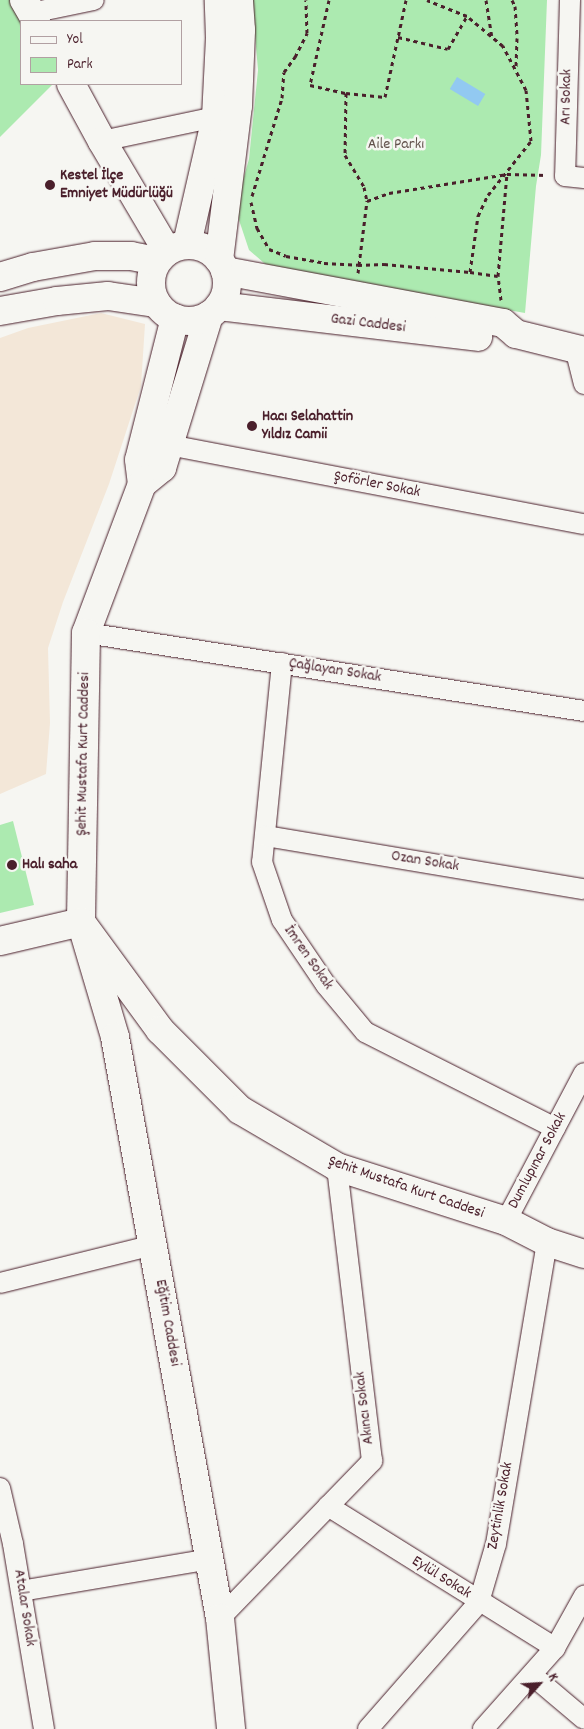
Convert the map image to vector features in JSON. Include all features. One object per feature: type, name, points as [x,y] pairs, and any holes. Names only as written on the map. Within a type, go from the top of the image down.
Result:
[{"type":"main road","points":[[166,311],[151,292],[150,280],[170,252],[216,117],[220,38],[219,0]]},
{"type":"main road","points":[[142,484],[162,468],[214,311],[225,296],[227,283],[222,265],[238,106],[241,30],[239,0]]},
{"type":"main road","points":[[72,85],[102,142],[170,252]]},
{"type":"main road","points":[[0,276],[95,256],[170,252],[200,246],[211,251],[222,265]]},
{"type":"main road","name":"Gazi Caddesi","points":[[222,265],[510,329],[579,350]]},
{"type":"main road","points":[[0,311],[58,300],[108,296],[166,311],[187,321],[199,320],[214,311]]},
{"type":"main road","name":"Şehit Mustafa Kurt Caddesi","points":[[166,311],[139,460],[142,484],[86,632],[81,922],[160,1030],[240,1110],[337,1167],[506,1222],[547,1242],[584,1254]]},
{"type":"main road","name":"Gazi Caddesi","points":[[214,311],[502,340],[510,329]]},
{"type":"main road","points":[[0,941],[81,922]]},
{"type":"main road","name":"Eğitim Caddesi","points":[[81,922],[116,1037],[220,1618],[231,1729]]},
{"type":"street","points":[[30,11],[94,0]]},
{"type":"street","name":"Arı Sokak","points":[[570,0],[574,177]]},
{"type":"street","points":[[102,142],[216,117]]},
{"type":"street","points":[[579,350],[584,384]]},
{"type":"street","name":"Şoförler Sokak","points":[[169,445],[584,524]]},
{"type":"street","name":"Çağlayan Sokak","points":[[86,632],[584,711]]},
{"type":"street","name":"İmren Sokak","points":[[282,663],[262,862],[282,920],[326,986],[365,1032],[555,1128]]},
{"type":"street","name":"Ozan Sokak","points":[[266,836],[584,889]]},
{"type":"street","name":"Dumlupınar Sokak","points":[[506,1222],[584,1073]]},
{"type":"street","name":"Akıncı Sokak","points":[[220,1618],[372,1461],[337,1167]]},
{"type":"street","name":"Zeytinlik Sokak","points":[[368,1729],[479,1602],[496,1544],[547,1242]]},
{"type":"street","points":[[0,1282],[153,1245]]},
{"type":"street","name":"Atalar Sokak","points":[[0,1488],[7,1538],[21,1591],[44,1729]]},
{"type":"street","name":"Eylül Sokak","points":[[328,1506],[555,1648]]},
{"type":"street","points":[[21,1591],[210,1559]]},
{"type":"street","points":[[483,1729],[555,1648],[584,1596]]},
{"type":"street","points":[[532,1675],[584,1719]]},
{"type":"path","points":[[306,0],[307,33],[295,57],[284,72],[282,98],[250,200],[257,228],[269,249],[286,256],[324,263],[384,264],[498,276]]},
{"type":"path","points":[[329,0],[310,85],[346,93],[385,97],[406,0]]},
{"type":"path","points":[[427,0],[466,16],[503,46],[526,90],[531,141],[507,174],[488,195],[478,216],[470,272]]},
{"type":"path","points":[[441,0],[442,6]]},
{"type":"path","points":[[486,0],[492,37]]},
{"type":"path","points":[[512,0],[517,38],[516,70]]},
{"type":"path","points":[[398,37],[448,49],[466,16]]},
{"type":"path","points":[[346,93],[345,155],[364,187],[367,201],[358,265],[358,296]]},
{"type":"path","points":[[367,201],[389,193],[507,174],[574,177]]},
{"type":"path","points":[[507,174],[498,276],[510,329]]},
{"type":"shaded area","points":[[101,313],[145,324],[141,386],[109,484],[63,602],[48,648],[50,723],[46,774],[0,794],[0,338],[28,328]]},
{"type":"green space","points":[[0,0],[11,0],[21,20],[20,85],[52,85],[0,137]]},
{"type":"green space","name":"Aile Parkı","points":[[252,0],[547,0],[541,155],[536,186],[525,313],[272,270],[249,250],[235,208],[249,159],[258,70]]},
{"type":"green space","name":"Halı saha","points":[[13,821],[34,905],[0,913],[0,825]]},
{"type":"water","points":[[457,77],[485,94],[478,106],[450,89]]},
{"type":"place","name":"Kestel İlçe Emniyet Müdürlüğü","points":[[50,185]]},
{"type":"place","name":"Hacı Selahattin Yıldız Camii","points":[[252,426]]},
{"type":"place","name":"Halı saha","points":[[12,865]]}]
